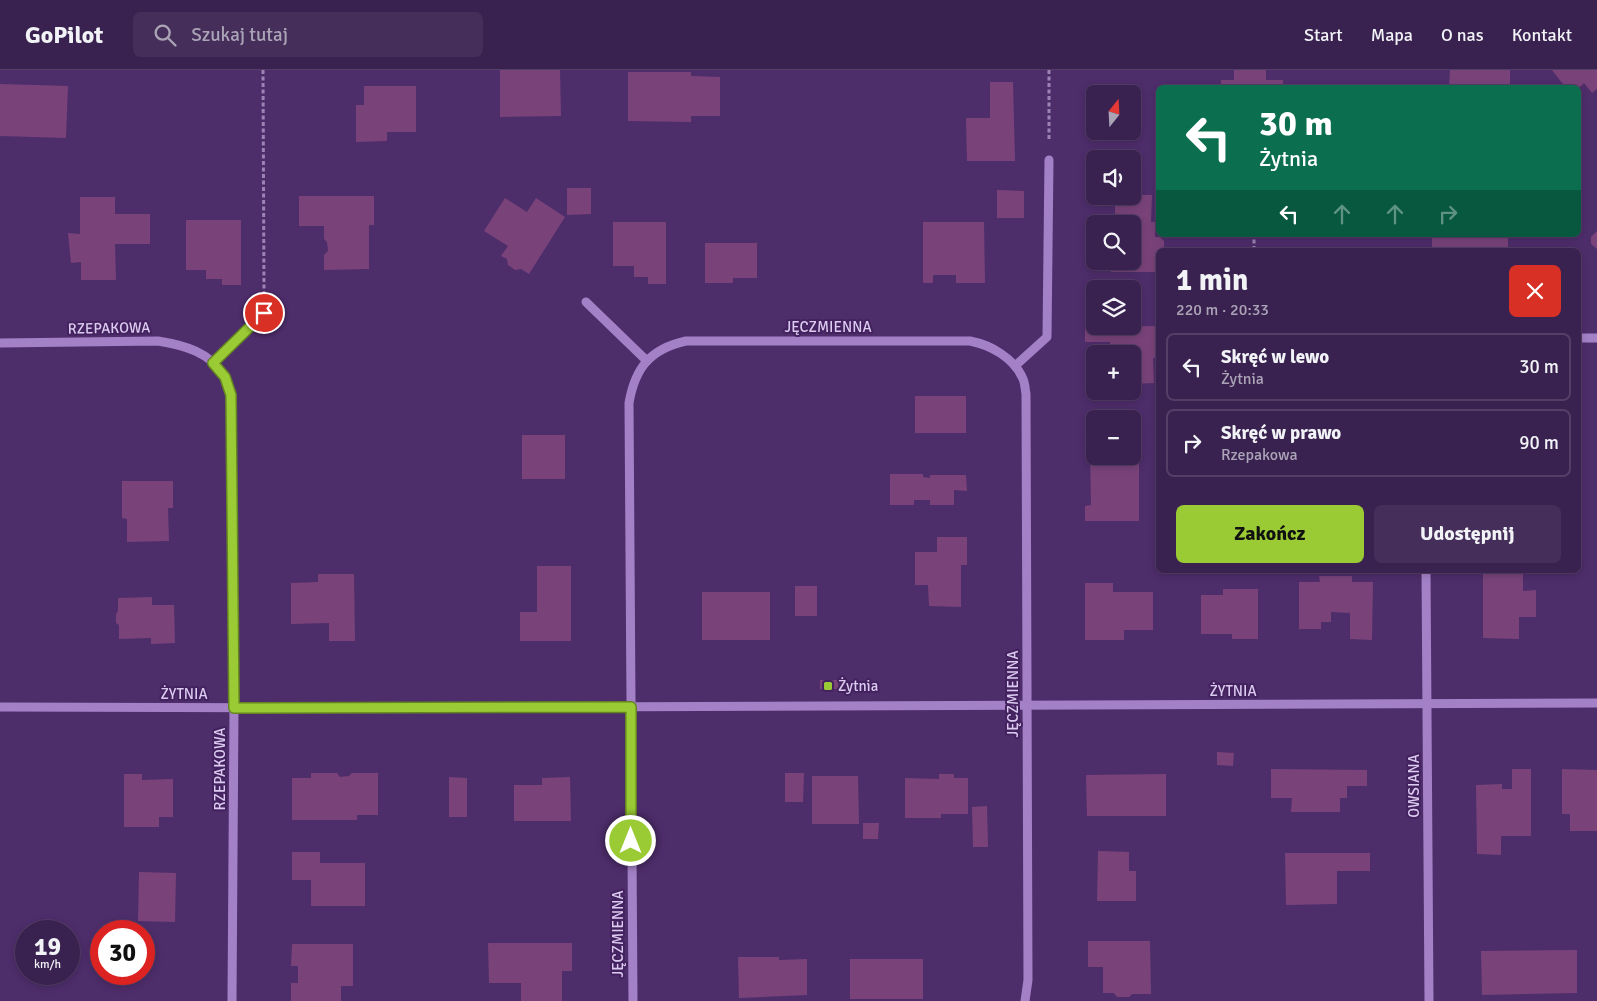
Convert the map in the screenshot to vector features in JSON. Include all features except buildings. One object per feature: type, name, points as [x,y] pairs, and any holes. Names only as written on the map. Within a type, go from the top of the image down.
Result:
[{"type":"street","points":[[1015,366],[1047,337],[1050,160]]},
{"type":"street","points":[[586,302],[647,361]]},
{"type":"street","points":[[213,363],[264,313]]},
{"type":"street","points":[[1581,338],[1597,338]]},
{"type":"street","name":"RZEPAKOWA","points":[[0,343],[158,341],[177,344],[197,351],[213,363],[225,377],[231,395],[234,708],[232,1001]]},
{"type":"street","name":"JĘCZMIENNA","points":[[633,1001],[629,403],[632,386],[637,374],[647,361],[670,345],[686,341],[970,341],[983,343],[994,350],[1015,366],[1023,378],[1026,394],[1028,980],[1025,1001]]},
{"type":"street","name":"OWSIANA","points":[[1426,573],[1428,1001]]},
{"type":"street","name":"ŻYTNIA","points":[[0,707],[234,708],[1597,703]]},
{"type":"path","points":[[263,70],[264,313]]},
{"type":"path","points":[[1049,70],[1050,160]]},
{"type":"path","points":[[1254,239],[1254,248]]},
{"type":"place","name":"Żytnia","points":[[828,686]]},
{"type":"route","points":[[264,313],[213,363],[225,377],[231,395],[234,708],[631,707],[631,841]]}]
